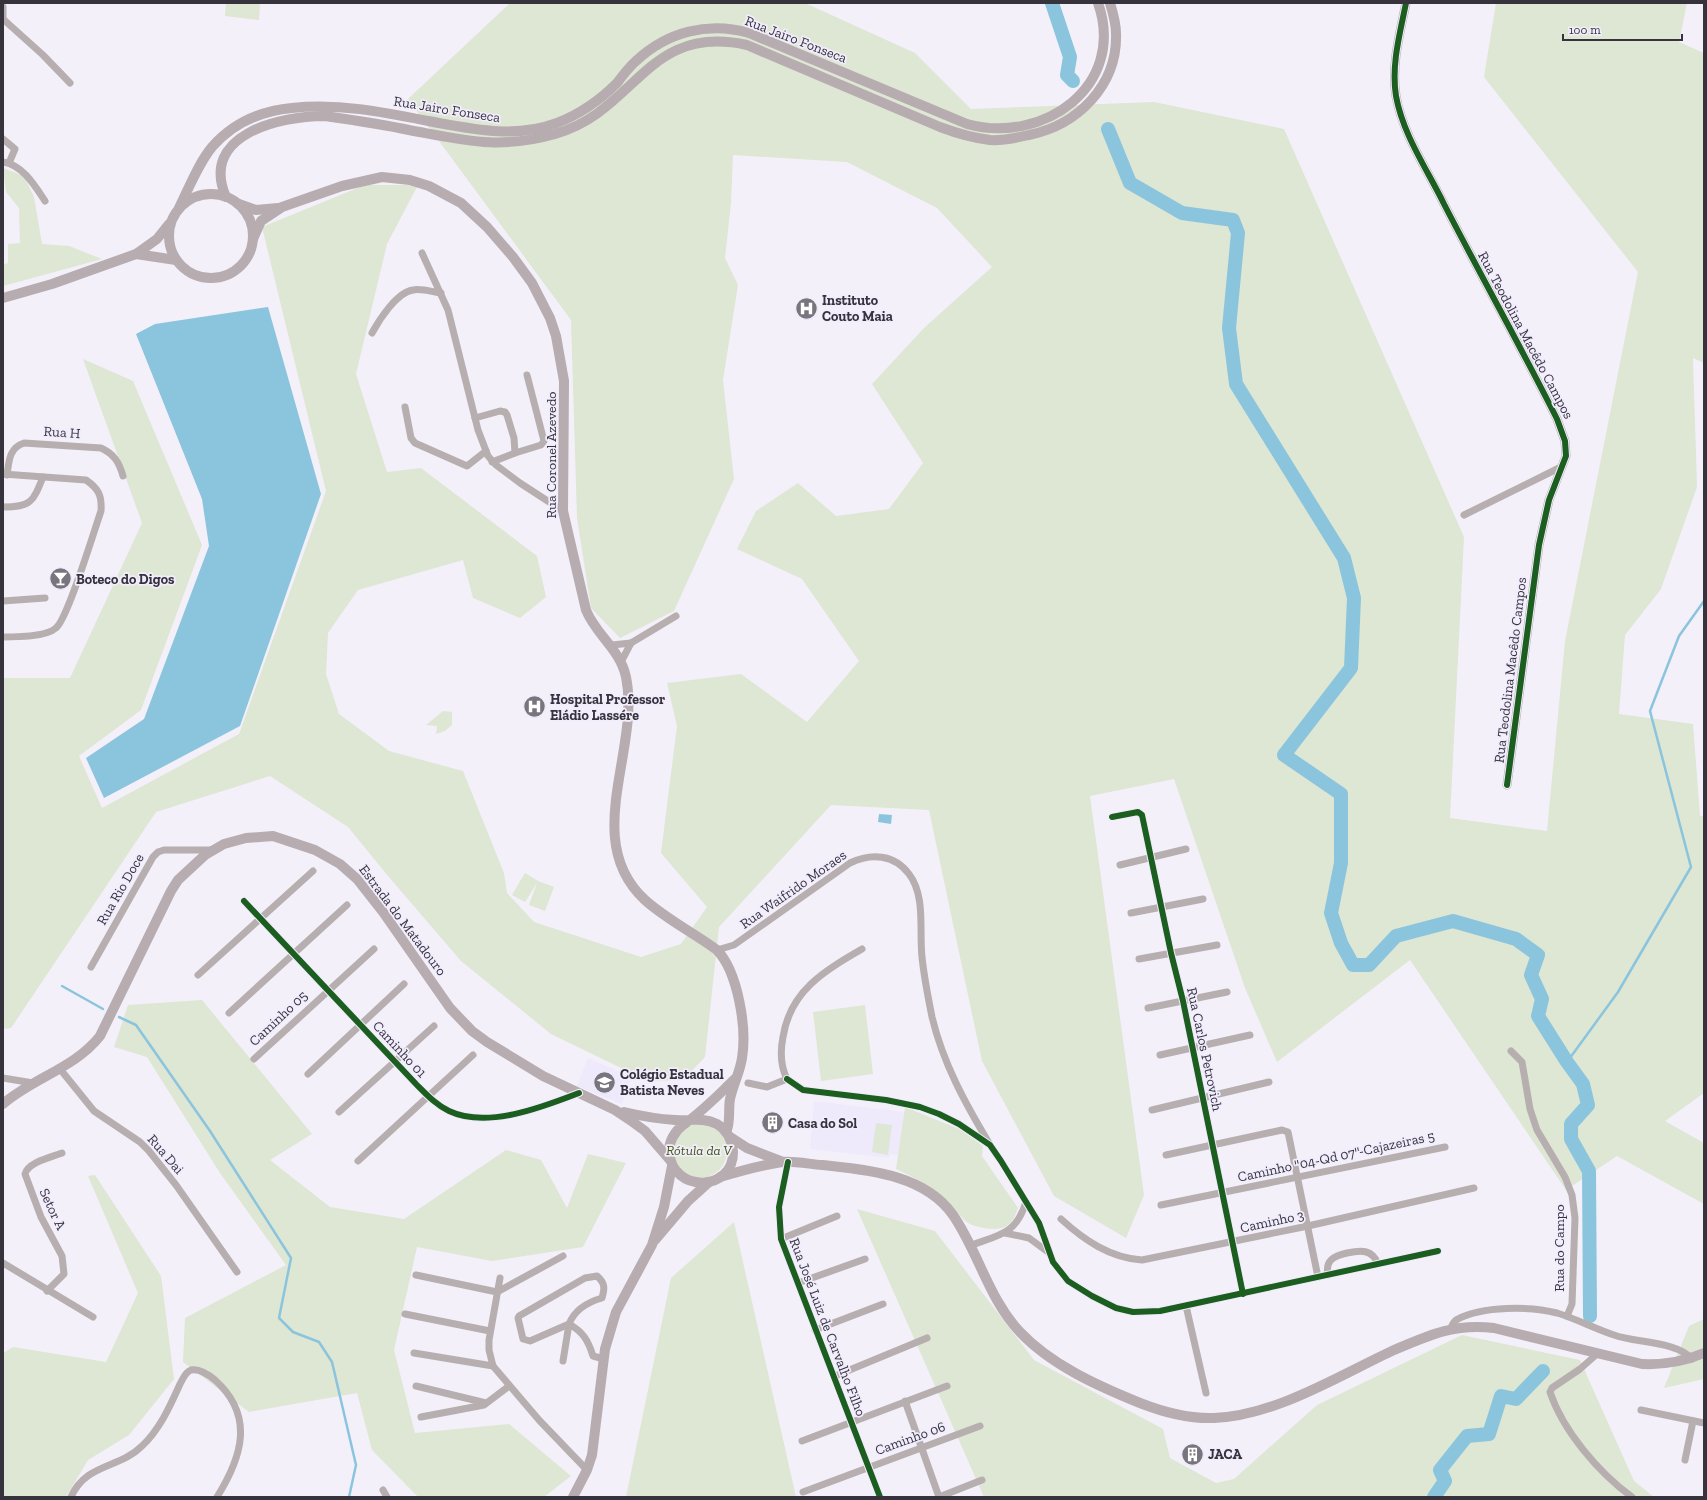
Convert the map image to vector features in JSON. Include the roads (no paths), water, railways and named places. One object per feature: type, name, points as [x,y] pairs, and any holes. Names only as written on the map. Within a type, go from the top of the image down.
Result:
[{"type":"main road","name":"Rua Jairo Fonseca","points":[[179,208],[212,147],[235,126],[255,116],[286,108],[325,105],[354,108],[495,133],[521,132],[570,118],[589,106],[617,82],[637,60],[661,42],[681,33],[701,30],[729,29],[749,33],[967,124],[992,129],[1021,126],[1044,119],[1066,108],[1086,88],[1095,75],[1100,62],[1104,41],[1103,21],[1098,3]]},
{"type":"main road","name":"Rua Jairo Fonseca","points":[[226,197],[219,177],[224,154],[239,138],[261,128],[300,118],[325,116],[480,142],[508,144],[531,140],[557,134],[586,121],[609,106],[662,57],[687,45],[708,42],[728,42],[747,45],[964,135],[1001,140],[1036,134],[1060,124],[1078,113],[1090,103],[1105,82],[1111,66],[1116,41],[1115,23],[1110,3]]},
{"type":"main road","name":"Rua Coronel Azevedo","points":[[282,207],[349,184],[389,177],[422,183],[462,203],[487,227],[532,283],[550,318],[556,336],[564,381],[563,511],[586,610],[592,621],[612,645],[621,662],[627,685],[628,705],[614,832],[619,860],[627,877],[645,900],[717,950],[725,958],[730,968],[736,988],[743,1032],[742,1058],[735,1078],[728,1107],[728,1135]]},
{"type":"main road","points":[[3,298],[52,284],[136,254],[156,239],[179,208],[189,200],[201,195],[214,194],[226,197],[238,204],[256,210],[282,207]]},
{"type":"main road","points":[[238,204],[247,214],[252,226],[253,239]]},
{"type":"main road","points":[[172,218],[168,240],[176,260],[183,269],[193,275],[204,278],[216,278],[228,275],[238,269],[246,261],[261,221],[282,207]]},
{"type":"main road","points":[[136,254],[176,260]]},
{"type":"main road","name":"Estrada do Matadouro","points":[[3,1104],[34,1083],[60,1069],[87,1050],[100,1036],[171,891],[196,862],[212,850],[246,838],[273,836],[316,850],[340,864],[357,879],[460,1019],[487,1042],[544,1076],[615,1110],[645,1131],[671,1163]]},
{"type":"main road","name":"Rua Coronel Azevedo","points":[[692,1120],[735,1078]]},
{"type":"main road","name":"Estrada do Matadouro","points":[[615,1110],[658,1119],[692,1120]]},
{"type":"main road","points":[[572,1497],[587,1470],[595,1441],[598,1393],[605,1349],[616,1312],[652,1245],[664,1207],[671,1163],[669,1148],[673,1136],[681,1126],[692,1120],[708,1121],[718,1125],[728,1135],[747,1148],[786,1162],[861,1170],[907,1181],[933,1196],[943,1204],[957,1221],[1000,1306],[1013,1324],[1032,1343],[1076,1373],[1138,1402],[1184,1416],[1215,1418],[1266,1408],[1314,1388],[1413,1342],[1451,1328],[1478,1326],[1494,1328],[1636,1363],[1654,1364],[1680,1362],[1692,1359],[1704,1353]]},
{"type":"main road","points":[[720,1177],[731,1163],[732,1146],[728,1135]]},
{"type":"main road","points":[[652,1245],[688,1201],[709,1182],[720,1177],[786,1162]]},
{"type":"main road","points":[[671,1163],[679,1175],[688,1181],[698,1183],[709,1182]]},
{"type":"street","name":"Rua Teodolina Macêdo Campos","points":[[1406,3],[1399,39],[1395,75],[1396,96],[1402,120],[1410,139],[1557,419],[1566,446],[1564,466],[1551,495],[1542,530],[1507,785]]},
{"type":"street","points":[[3,7],[3,19],[43,55],[70,83]]},
{"type":"street","points":[[3,139],[15,149],[6,163],[22,170],[45,201]]},
{"type":"street","points":[[422,253],[441,293],[450,317],[476,418],[486,451],[492,462],[526,487],[563,511]]},
{"type":"street","points":[[372,333],[379,318],[402,294],[414,289],[441,293]]},
{"type":"street","points":[[492,462],[541,445],[544,441],[527,375]]},
{"type":"street","points":[[405,407],[411,438],[415,443],[467,466],[486,451]]},
{"type":"street","points":[[476,418],[500,411],[505,412],[514,438],[515,453]]},
{"type":"street","name":"Rua H","points":[[5,474],[14,448],[24,443],[101,448],[110,452],[116,459],[123,476]]},
{"type":"street","points":[[1464,515],[1564,466]]},
{"type":"street","points":[[3,637],[35,635],[49,632],[56,628],[69,603],[101,511],[100,493],[96,487],[86,480],[5,474]]},
{"type":"street","points":[[3,507],[20,507],[29,503],[35,498],[43,477]]},
{"type":"street","points":[[3,601],[45,598]]},
{"type":"street","points":[[612,645],[631,643],[676,616]]},
{"type":"street","points":[[621,662],[631,643]]},
{"type":"street","name":"Rua Carlos Petrovich","points":[[1112,817],[1138,812],[1142,815],[1171,953],[1183,1001],[1243,1294]]},
{"type":"street","name":"Rua Rio Doce","points":[[91,967],[153,857],[158,852],[164,850],[212,850]]},
{"type":"street","points":[[1120,865],[1186,850]]},
{"type":"street","name":"Rua Waifrido Moraes","points":[[717,950],[734,945],[850,863],[869,856],[888,858],[900,864],[910,874],[917,890],[925,981],[937,1036],[957,1088],[1043,1231],[1048,1252]]},
{"type":"street","points":[[198,975],[261,920],[313,871]]},
{"type":"street","points":[[1131,913],[1203,898]]},
{"type":"street","name":"Caminho 01","points":[[244,901],[394,1061],[439,1106],[450,1112],[467,1117],[485,1119],[545,1105],[579,1093]]},
{"type":"street","points":[[229,1013],[347,905]]},
{"type":"street","name":"Rua Waifrido Moraes","points":[[725,958],[734,945]]},
{"type":"street","points":[[1139,959],[1216,945]]},
{"type":"street","name":"Caminho 05","points":[[254,1059],[374,949]]},
{"type":"street","points":[[862,949],[829,968],[796,1000],[786,1022],[781,1048],[781,1064],[787,1080],[803,1090],[886,1100],[930,1110],[959,1124],[990,1145]]},
{"type":"street","points":[[308,1074],[404,984]]},
{"type":"street","points":[[1148,1008],[1227,992]]},
{"type":"street","points":[[339,1112],[434,1026]]},
{"type":"street","points":[[1160,1055],[1250,1035]]},
{"type":"street","name":"Rua do Campo","points":[[1511,1051],[1522,1062],[1530,1109],[1537,1130],[1566,1177],[1572,1195],[1575,1218],[1572,1304],[1567,1316]]},
{"type":"street","points":[[358,1161],[473,1055]]},
{"type":"street","name":"Rua Dai","points":[[60,1069],[94,1111],[140,1142],[149,1151],[176,1186],[237,1272]]},
{"type":"street","points":[[3,1078],[34,1083]]},
{"type":"street","points":[[748,1083],[767,1087],[787,1080]]},
{"type":"street","points":[[1152,1110],[1269,1082]]},
{"type":"street","points":[[1166,1155],[1282,1130],[1288,1132],[1318,1277]]},
{"type":"street","name":"Caminho \"04-Qd 07\"-Cajazeiras 5","points":[[1162,1205],[1445,1147]]},
{"type":"street","name":"Setor A","points":[[47,1291],[64,1274],[64,1263],[58,1248],[41,1217],[25,1174],[26,1170],[32,1165],[62,1153]]},
{"type":"street","name":"Rua José Luiz de Carvalho Filho","points":[[786,1162],[779,1207],[781,1239],[815,1330],[835,1376],[880,1497]]},
{"type":"street","name":"Caminho 3","points":[[1061,1219],[1092,1244],[1118,1256],[1131,1259],[1149,1260],[1474,1188]]},
{"type":"street","points":[[969,1246],[1005,1232],[1020,1219],[1026,1202]]},
{"type":"street","points":[[781,1239],[837,1216]]},
{"type":"street","points":[[1005,1232],[1029,1238],[1048,1252],[1060,1272],[1068,1281],[1092,1296],[1116,1308],[1133,1312],[1147,1312],[1186,1306],[1438,1251]]},
{"type":"street","points":[[1328,1275],[1327,1265],[1333,1257],[1358,1250],[1371,1253],[1378,1264]]},
{"type":"street","points":[[416,1275],[497,1292],[563,1256]]},
{"type":"street","points":[[798,1283],[866,1259]]},
{"type":"street","points":[[3,1263],[47,1291],[93,1317]]},
{"type":"street","points":[[563,1361],[569,1324],[580,1308],[590,1302],[602,1298],[605,1289],[602,1280],[597,1276],[585,1278],[518,1316],[523,1339],[530,1341],[569,1324]]},
{"type":"street","points":[[500,1278],[490,1331],[489,1350],[493,1366],[509,1386],[587,1470]]},
{"type":"street","points":[[815,1330],[883,1304]]},
{"type":"street","points":[[1186,1306],[1206,1393]]},
{"type":"street","points":[[1451,1328],[1457,1319],[1473,1314],[1495,1310],[1526,1309],[1567,1316],[1614,1336],[1673,1348],[1688,1354],[1692,1359]]},
{"type":"street","points":[[405,1314],[490,1331]]},
{"type":"street","points":[[569,1324],[580,1331],[588,1341],[593,1356],[604,1359]]},
{"type":"street","points":[[835,1376],[927,1338]]},
{"type":"street","points":[[414,1353],[493,1366]]},
{"type":"street","points":[[1597,1354],[1580,1369],[1552,1388],[1550,1392],[1563,1423],[1576,1441],[1618,1486],[1632,1497]]},
{"type":"street","points":[[71,1497],[79,1482],[91,1472],[122,1459],[142,1446],[162,1421],[185,1375],[190,1370],[203,1371],[222,1387],[236,1405],[239,1417],[241,1443],[229,1478],[217,1497]]},
{"type":"street","points":[[416,1386],[486,1403]]},
{"type":"street","points":[[422,1416],[469,1408],[486,1403],[509,1386]]},
{"type":"street","points":[[802,1441],[947,1386]]},
{"type":"street","points":[[905,1401],[939,1497],[982,1480]]},
{"type":"street","points":[[1641,1410],[1704,1423]]},
{"type":"street","points":[[1685,1460],[1693,1421]]},
{"type":"street","name":"Caminho 06","points":[[803,1492],[980,1426]]},
{"type":"street","points":[[383,1490],[387,1497]]},
{"type":"water","points":[[268,307],[321,494],[240,726],[104,798],[86,758],[144,719],[209,546],[202,499],[136,334],[155,324]]},
{"type":"water","points":[[879,814],[892,815],[891,824],[878,822]]},
{"type":"waterway","points":[[1052,3],[1070,57],[1067,75],[1073,81]]},
{"type":"waterway","points":[[1108,129],[1130,183],[1182,213],[1233,220],[1238,233],[1229,328],[1236,384],[1344,558],[1354,598],[1351,668],[1284,755],[1341,794],[1341,863],[1331,913],[1341,943],[1353,965],[1369,965],[1396,936],[1453,921],[1516,939],[1538,955],[1531,975],[1542,999],[1538,1016],[1567,1062],[1583,1084],[1588,1105],[1571,1124],[1571,1139],[1589,1171],[1590,1316]]},
{"type":"waterway","points":[[1567,1062],[1618,992],[1691,867],[1650,711],[1679,636],[1704,601]]},
{"type":"waterway","points":[[62,986],[103,1009]]},
{"type":"waterway","points":[[119,1017],[136,1025],[210,1131],[291,1258],[279,1318],[293,1332],[319,1342],[332,1362],[356,1465],[349,1497]]},
{"type":"waterway","points":[[1434,1497],[1445,1481],[1440,1470],[1467,1436],[1489,1434],[1501,1396],[1516,1399],[1543,1371]]},
{"type":"place","name":"Instituto Couto Maia","points":[[807,308]]},
{"type":"place","name":"Boteco do Digos","points":[[61,579]]},
{"type":"place","name":"Hospital Professor Eládio Lassére","points":[[534,707]]},
{"type":"place","name":"Colégio Estadual Batista Neves","points":[[604,1082]]},
{"type":"place","name":"Casa do Sol","points":[[772,1123]]},
{"type":"place","name":"JACA","points":[[1192,1454]]},
{"type":"park label","name":"Rótula da V","points":[[699,1150]]}]
